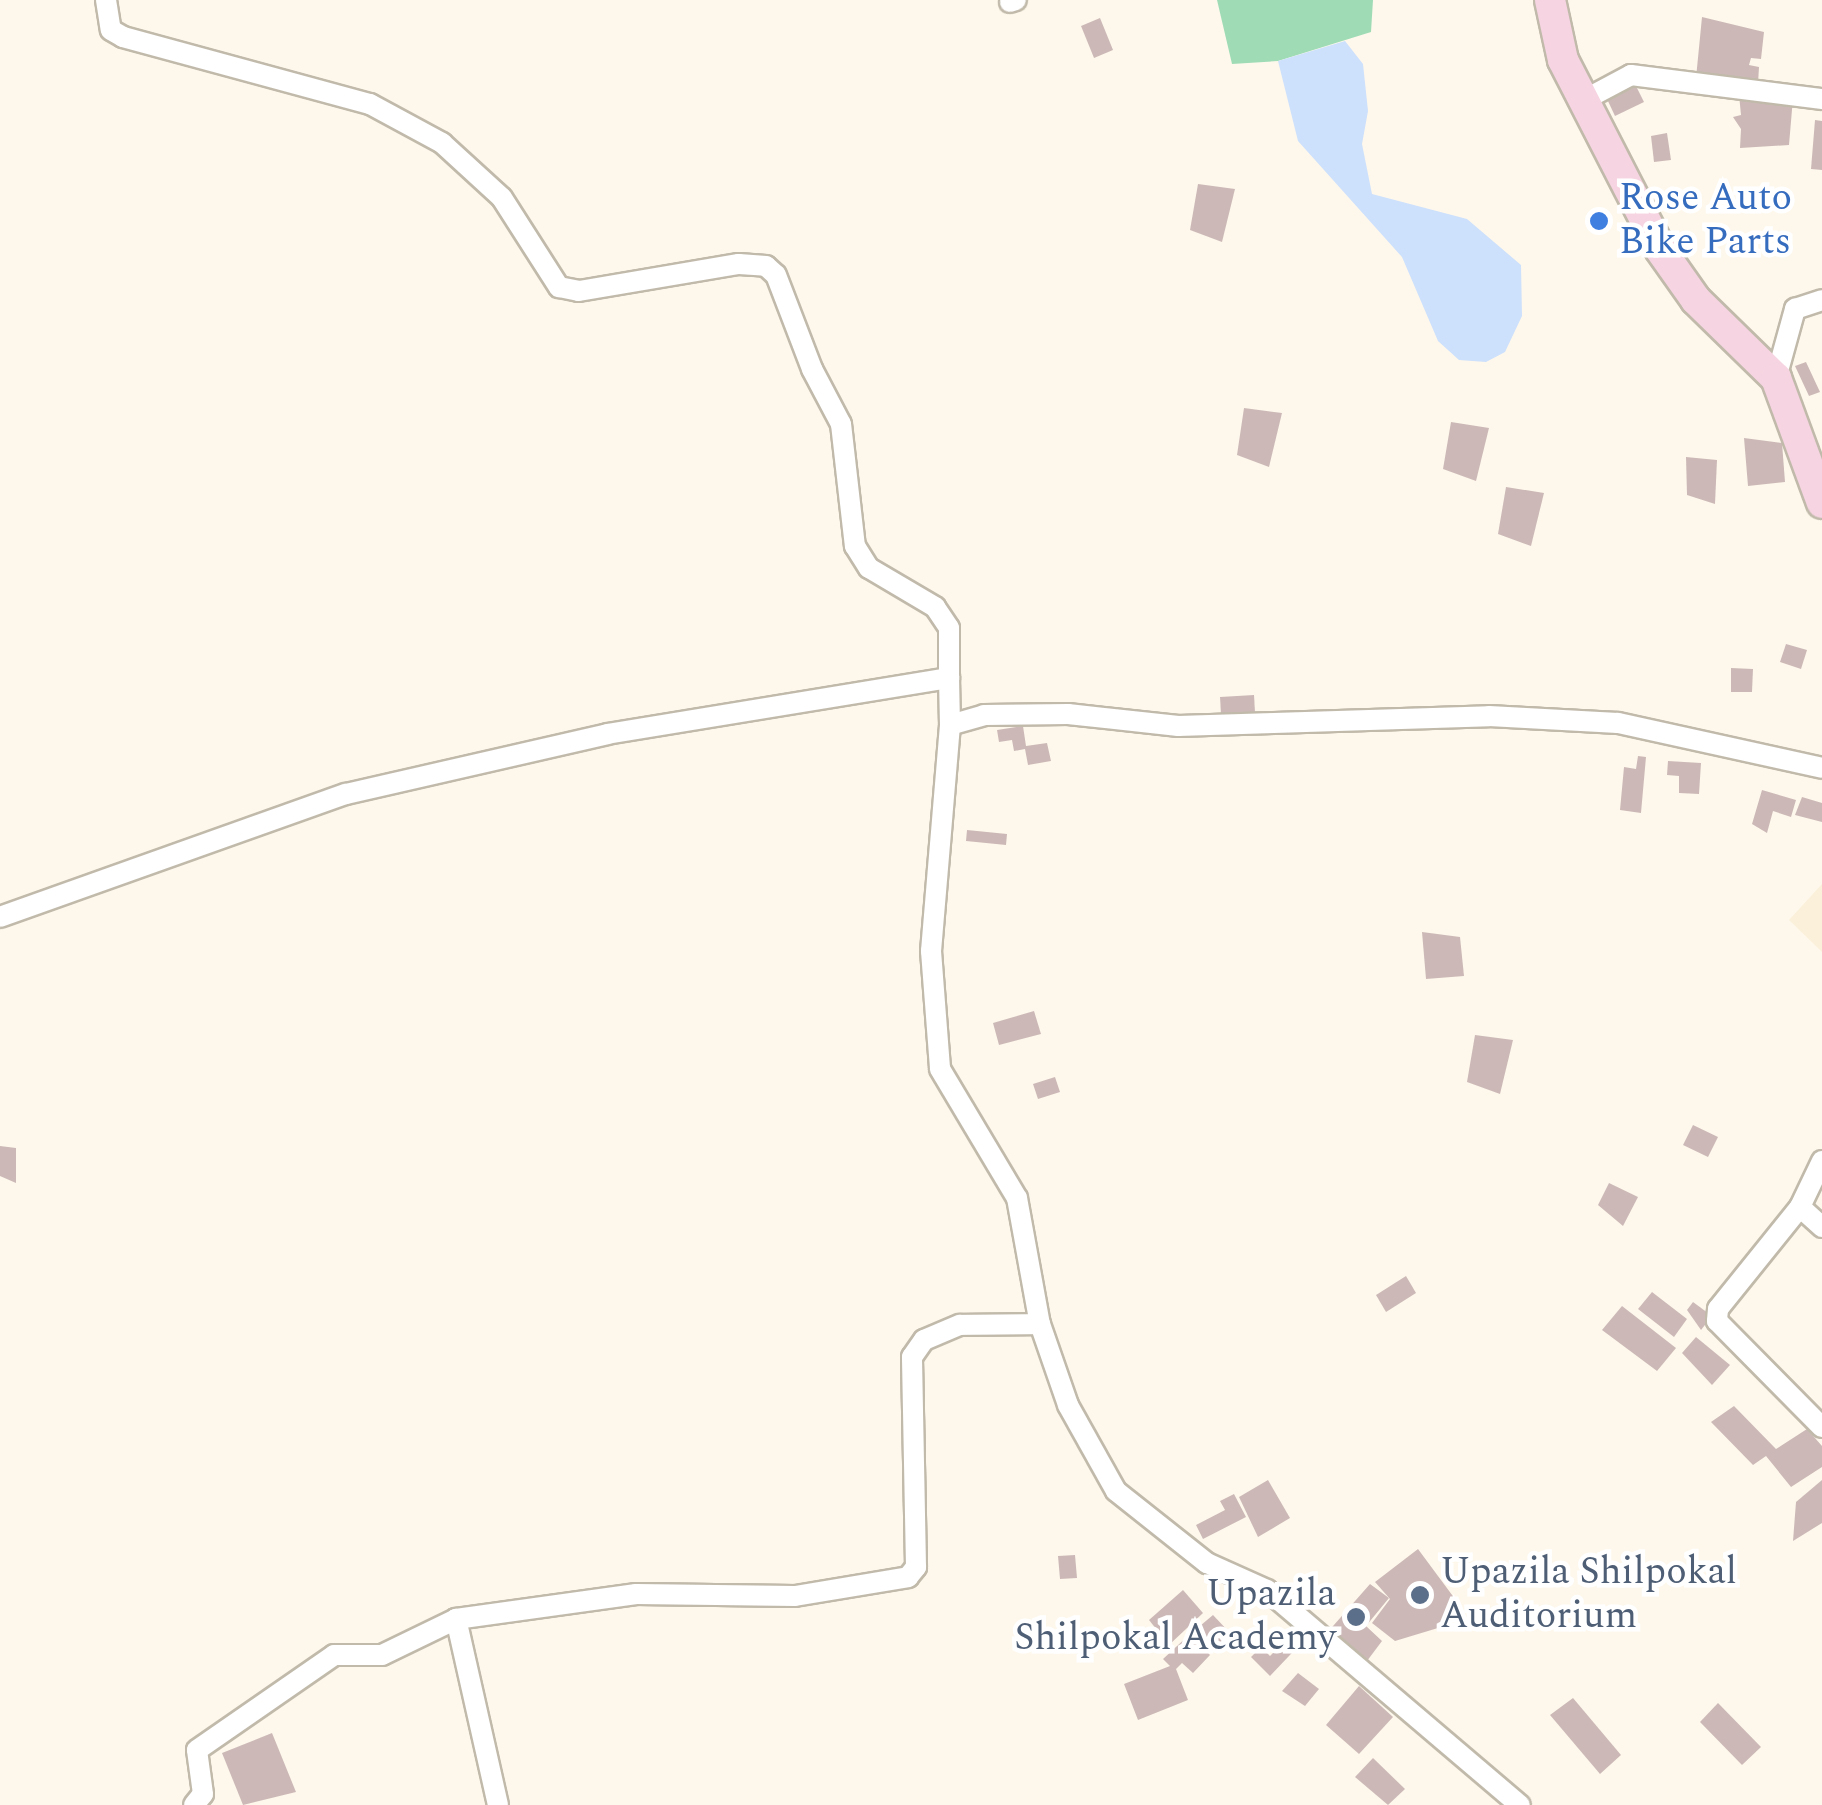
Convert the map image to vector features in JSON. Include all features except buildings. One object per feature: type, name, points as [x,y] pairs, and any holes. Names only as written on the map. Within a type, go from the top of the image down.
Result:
[{"type":"main road","points":[[1550,0],[1563,60],[1660,249],[1696,300],[1776,378],[1822,503]]},
{"type":"street","points":[[106,0],[110,30],[123,37],[370,104],[442,143],[502,198],[559,287],[579,291],[739,264],[766,266],[776,274],[812,370],[842,424],[855,546],[870,568],[936,607],[949,628],[950,724],[931,951],[940,1069],[1017,1198],[1040,1324],[1068,1405],[1116,1491],[1208,1563],[1268,1590],[1520,1805]]},
{"type":"street","points":[[1584,100],[1631,75],[1822,99]]},
{"type":"street","points":[[1776,378],[1795,309],[1822,300]]},
{"type":"street","points":[[0,917],[346,794],[606,734],[949,678]]},
{"type":"street","points":[[950,724],[984,715],[1068,714],[1178,726],[1489,716],[1618,723],[1822,768]]},
{"type":"street","points":[[1822,1161],[1800,1207],[1718,1309],[1716,1320],[1822,1426]]},
{"type":"street","points":[[1800,1207],[1822,1226]]},
{"type":"street","points":[[194,1805],[204,1794],[197,1750],[334,1655],[382,1654],[456,1619],[636,1594],[795,1596],[908,1578],[917,1550],[912,1357],[924,1340],[960,1325],[1040,1324]]},
{"type":"street","points":[[456,1619],[498,1805]]},
{"type":"shaded area","points":[[1822,884],[1822,952],[1789,920]]},
{"type":"green space","points":[[1217,0],[1373,0],[1371,32],[1278,61],[1232,64]]},
{"type":"water","points":[[1345,41],[1363,64],[1368,111],[1362,144],[1372,194],[1467,219],[1521,265],[1522,316],[1505,352],[1486,362],[1459,360],[1438,341],[1402,257],[1298,141],[1278,61]]},
{"type":"place","name":"Rose Auto Bike Parts","points":[[1599,221]]},
{"type":"place","name":"Upazila Shilpokal Auditorium","points":[[1420,1595]]},
{"type":"place","name":"Upazila Shilpokal Academy","points":[[1356,1617]]}]
